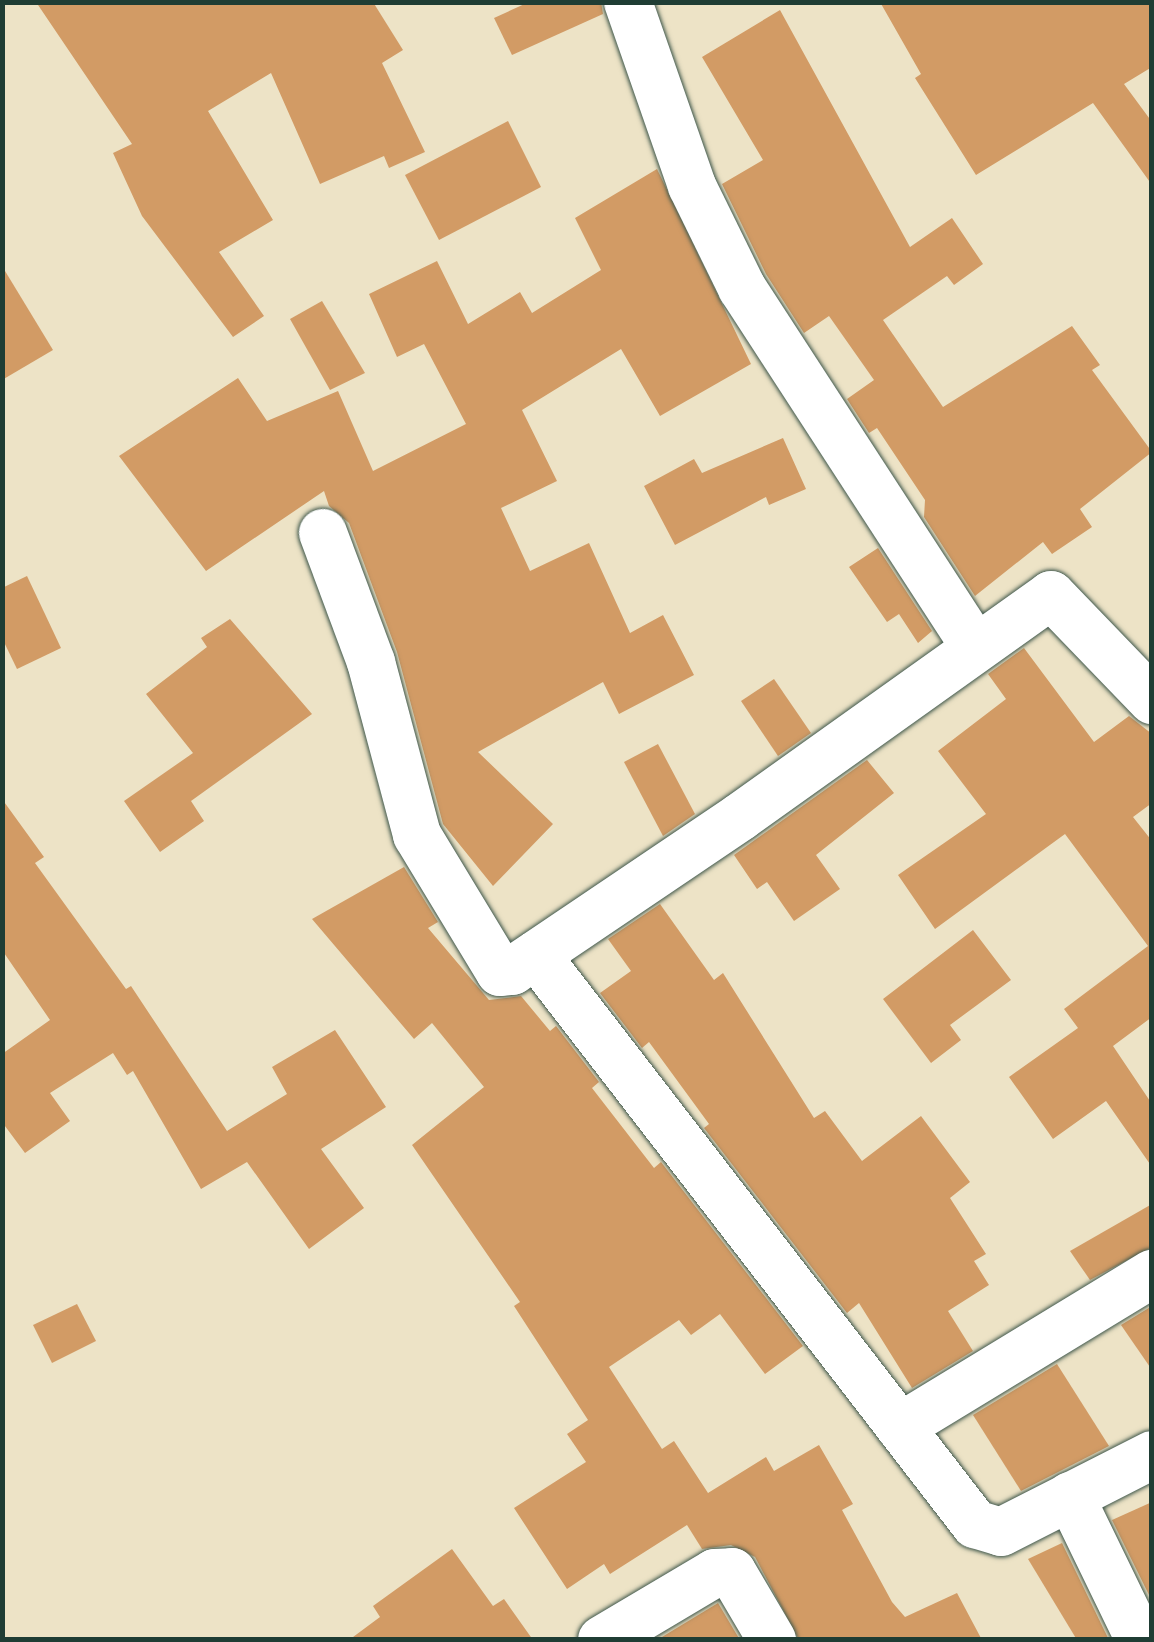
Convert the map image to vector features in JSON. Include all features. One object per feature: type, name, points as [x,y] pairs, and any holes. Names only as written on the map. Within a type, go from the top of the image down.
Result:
[{"type":"street","points":[[628,2],[692,186],[742,288],[976,648]]},
{"type":"street","points":[[323,533],[371,662],[417,835],[500,972],[536,955],[1055,594],[1152,700]]},
{"type":"street","points":[[536,955],[975,1524],[1001,1532],[1152,1455]]},
{"type":"street","points":[[900,1427],[1152,1274]]},
{"type":"street","points":[[1070,1496],[1140,1640]]},
{"type":"street","points":[[602,1640],[715,1573],[732,1572],[772,1640]]},
{"type":"building","points":[[36,2],[373,2],[403,50],[382,63],[425,152],[389,168],[384,156],[320,184],[271,73],[208,111],[273,220],[219,252],[264,316],[233,337],[142,216],[113,153],[132,144]]},
{"type":"building","points":[[529,2],[601,2],[603,14],[512,55],[494,18]]},
{"type":"building","points":[[880,2],[1152,2],[1152,67],[1124,84],[1152,122],[1152,185],[1093,103],[976,175],[915,78],[921,74]]},
{"type":"building","points":[[780,10],[910,247],[952,218],[983,264],[954,285],[947,276],[883,320],[943,407],[1072,326],[1100,365],[1092,370],[1152,452],[1080,509],[1092,527],[1052,554],[1043,542],[975,596],[924,517],[925,500],[877,428],[869,433],[847,399],[874,380],[829,316],[804,333],[766,274],[722,184],[763,160],[702,57]]},
{"type":"building","points":[[508,121],[541,187],[439,240],[405,175]]},
{"type":"building","points":[[657,169],[751,364],[660,416],[621,349],[522,410],[557,481],[501,508],[530,571],[589,543],[630,633],[663,615],[694,675],[619,714],[603,682],[478,752],[553,824],[493,886],[443,824],[397,652],[349,523],[329,506],[324,491],[206,571],[119,456],[238,378],[267,421],[338,391],[373,471],[466,424],[424,344],[397,357],[369,294],[437,261],[468,324],[520,292],[532,313],[601,270],[575,218]]},
{"type":"building","points":[[2,266],[53,350],[2,380]]},
{"type":"building","points":[[322,301],[365,373],[330,390],[290,319]]},
{"type":"building","points":[[783,438],[806,489],[769,505],[766,497],[675,545],[644,486],[694,459],[702,473]]},
{"type":"building","points":[[878,548],[932,631],[918,643],[899,614],[887,622],[849,567]]},
{"type":"building","points":[[27,576],[61,648],[17,669],[2,638],[2,588]]},
{"type":"building","points":[[230,619],[312,714],[191,801],[204,821],[160,852],[124,801],[193,753],[146,694],[207,647],[201,638]]},
{"type":"building","points":[[1024,648],[1094,742],[1129,716],[1152,734],[1152,803],[1133,817],[1152,841],[1152,1017],[1113,1046],[1152,1104],[1152,1167],[1106,1101],[1053,1139],[1009,1077],[1078,1028],[1064,1009],[1148,946],[1065,834],[935,929],[898,875],[986,814],[938,751],[1006,699],[988,674]]},
{"type":"building","points":[[774,679],[811,733],[778,756],[741,701]]},
{"type":"building","points":[[658,744],[695,814],[663,836],[624,762]]},
{"type":"building","points":[[867,760],[894,793],[816,855],[840,889],[794,921],[767,882],[757,889],[734,855]]},
{"type":"building","points":[[2,799],[44,857],[35,863],[126,989],[131,986],[227,1131],[287,1094],[272,1067],[335,1030],[386,1107],[321,1149],[364,1208],[309,1249],[247,1162],[201,1189],[133,1071],[127,1075],[113,1053],[50,1093],[70,1121],[25,1153],[2,1122],[2,1054],[50,1020],[2,950]]},
{"type":"building","points":[[404,867],[438,922],[428,928],[489,1000],[521,996],[550,1031],[556,1026],[599,1082],[592,1088],[654,1168],[661,1162],[803,1346],[765,1374],[720,1314],[691,1335],[679,1320],[609,1367],[662,1449],[674,1441],[708,1493],[766,1457],[774,1471],[819,1445],[853,1504],[842,1510],[892,1602],[905,1617],[957,1593],[982,1640],[799,1640],[755,1557],[731,1545],[702,1549],[687,1525],[610,1574],[604,1564],[567,1589],[514,1508],[586,1462],[567,1434],[588,1420],[514,1306],[520,1302],[412,1145],[484,1087],[432,1023],[414,1039],[312,919]]},
{"type":"building","points":[[660,904],[714,980],[723,973],[814,1118],[825,1111],[862,1161],[921,1116],[970,1182],[950,1198],[986,1254],[974,1261],[989,1285],[948,1311],[973,1351],[912,1388],[859,1303],[847,1313],[704,1128],[709,1124],[649,1042],[642,1048],[600,993],[631,971],[608,939]]},
{"type":"building","points":[[973,930],[1011,980],[950,1025],[961,1040],[931,1063],[883,999]]},
{"type":"building","points":[[1152,1204],[1152,1247],[1090,1280],[1070,1251]]},
{"type":"building","points":[[77,1304],[96,1341],[52,1363],[33,1325]]},
{"type":"building","points":[[1152,1306],[1152,1370],[1121,1325]]},
{"type":"building","points":[[1057,1364],[1109,1446],[1021,1491],[973,1415]]},
{"type":"building","points":[[1152,1502],[1152,1601],[1112,1520]]},
{"type":"building","points":[[1062,1543],[1109,1640],[1077,1640],[1028,1559]]},
{"type":"building","points":[[452,1549],[493,1606],[504,1599],[533,1640],[349,1640],[380,1617],[373,1606]]},
{"type":"building","points":[[718,1603],[740,1640],[657,1640]]}]
